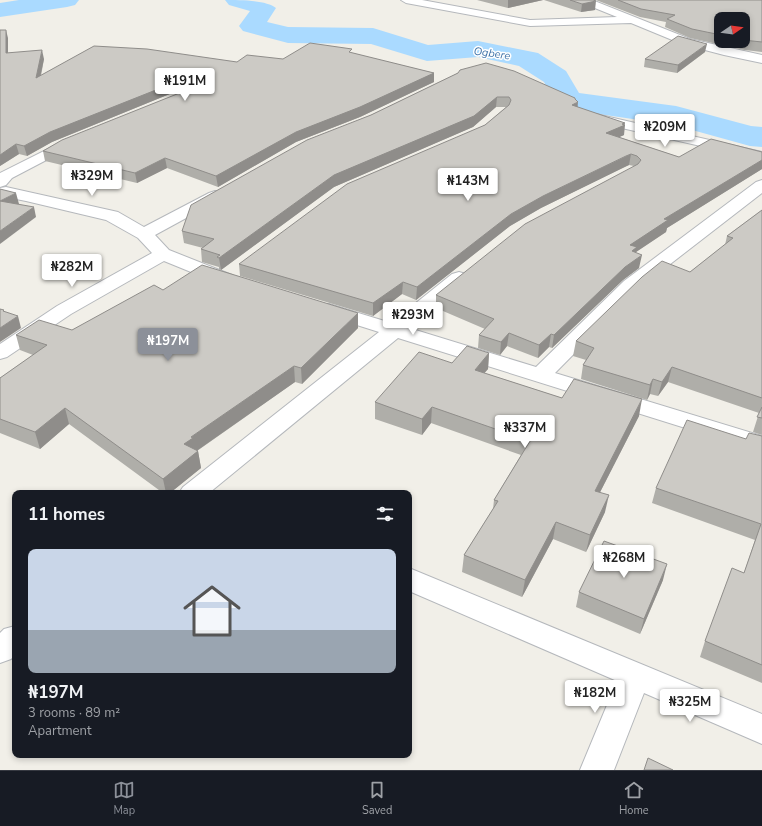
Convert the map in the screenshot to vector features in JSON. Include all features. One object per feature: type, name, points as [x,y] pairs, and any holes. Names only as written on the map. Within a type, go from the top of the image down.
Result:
[{"type":"street","points":[[406,0],[530,23],[633,20]]},
{"type":"street","points":[[583,0],[604,7],[662,33],[699,46],[762,59]]},
{"type":"street","points":[[587,112],[598,119],[762,156]]},
{"type":"street","points":[[2,177],[58,146],[79,137]]},
{"type":"street","points":[[540,375],[631,285],[762,186]]},
{"type":"street","points":[[144,234],[230,187]]},
{"type":"street","points":[[0,193],[6,192],[26,196],[112,216],[144,234],[163,254],[235,278]]},
{"type":"street","points":[[0,353],[64,310],[163,254]]},
{"type":"street","points":[[200,490],[474,266]]},
{"type":"street","points":[[313,305],[762,444]]},
{"type":"street","points":[[412,580],[762,729]]},
{"type":"street","points":[[0,650],[12,640]]},
{"type":"street","points":[[597,770],[635,675]]},
{"type":"building","points":[[570,0],[593,0],[596,1],[582,4]]},
{"type":"building","points":[[618,0],[762,0],[762,42],[750,41],[750,12],[714,12],[714,34],[692,29],[667,19],[675,15],[641,9]]},
{"type":"building","points":[[0,30],[6,30],[6,53],[42,50],[36,78],[94,46],[147,49],[237,62],[247,55],[283,59],[310,43],[352,49],[349,52],[434,73],[360,107],[296,132],[216,176],[165,158],[135,173],[43,151],[62,140],[187,90],[206,78],[208,75],[206,70],[201,69],[176,82],[50,132],[24,146],[16,144],[0,155]]},
{"type":"building","points":[[678,36],[707,44],[678,65],[645,59]]},
{"type":"building","points":[[486,63],[514,71],[575,98],[578,102],[572,105],[625,123],[622,124],[625,125],[606,133],[679,157],[711,139],[762,152],[762,160],[664,219],[668,220],[630,245],[637,247],[632,251],[642,255],[625,267],[554,335],[551,334],[539,345],[509,333],[501,342],[479,335],[494,319],[436,295],[525,224],[638,164],[641,160],[637,156],[631,154],[626,156],[543,196],[511,214],[417,287],[403,282],[373,303],[239,264],[347,184],[485,125],[509,105],[511,100],[509,97],[497,97],[474,116],[334,175],[219,258],[217,257],[220,255],[201,249],[214,239],[182,231],[191,205],[307,140],[371,115],[458,73],[460,70]]},
{"type":"building","points":[[0,189],[16,193],[0,201]]},
{"type":"building","points":[[0,201],[34,207],[0,231]]},
{"type":"building","points":[[762,210],[762,398],[672,367],[662,382],[653,379],[650,385],[583,365],[594,348],[576,341],[642,277],[662,261],[690,272],[733,238],[727,236]]},
{"type":"building","points":[[202,265],[358,313],[301,368],[294,366],[191,437],[193,438],[184,444],[198,451],[163,479],[65,408],[35,432],[0,419],[0,378],[47,345],[16,335],[39,320],[72,330],[154,285],[163,290]]},
{"type":"building","points":[[0,309],[4,310],[3,311],[18,316],[0,328]]},
{"type":"building","points":[[467,346],[489,353],[475,370],[562,398],[574,379],[642,399],[595,491],[609,495],[590,535],[556,522],[525,580],[464,555],[498,501],[494,500],[530,441],[432,407],[422,419],[375,402],[419,352],[452,363]]},
{"type":"building","points":[[762,407],[762,418],[757,417]]},
{"type":"building","points":[[687,420],[746,439],[749,433],[762,436],[762,665],[705,641],[732,568],[744,573],[761,524],[656,488]]},
{"type":"building","points":[[604,541],[667,564],[644,619],[579,592]]},
{"type":"building","points":[[648,758],[673,770],[644,770]]},
{"type":"waterway","name":"Ogbere","points":[[0,10],[67,0]]},
{"type":"waterway","name":"Ogbere","points":[[237,0],[264,8],[252,26],[288,35],[373,36],[427,53],[478,49],[528,59],[556,77],[568,101],[676,116],[750,136],[762,137]]}]
